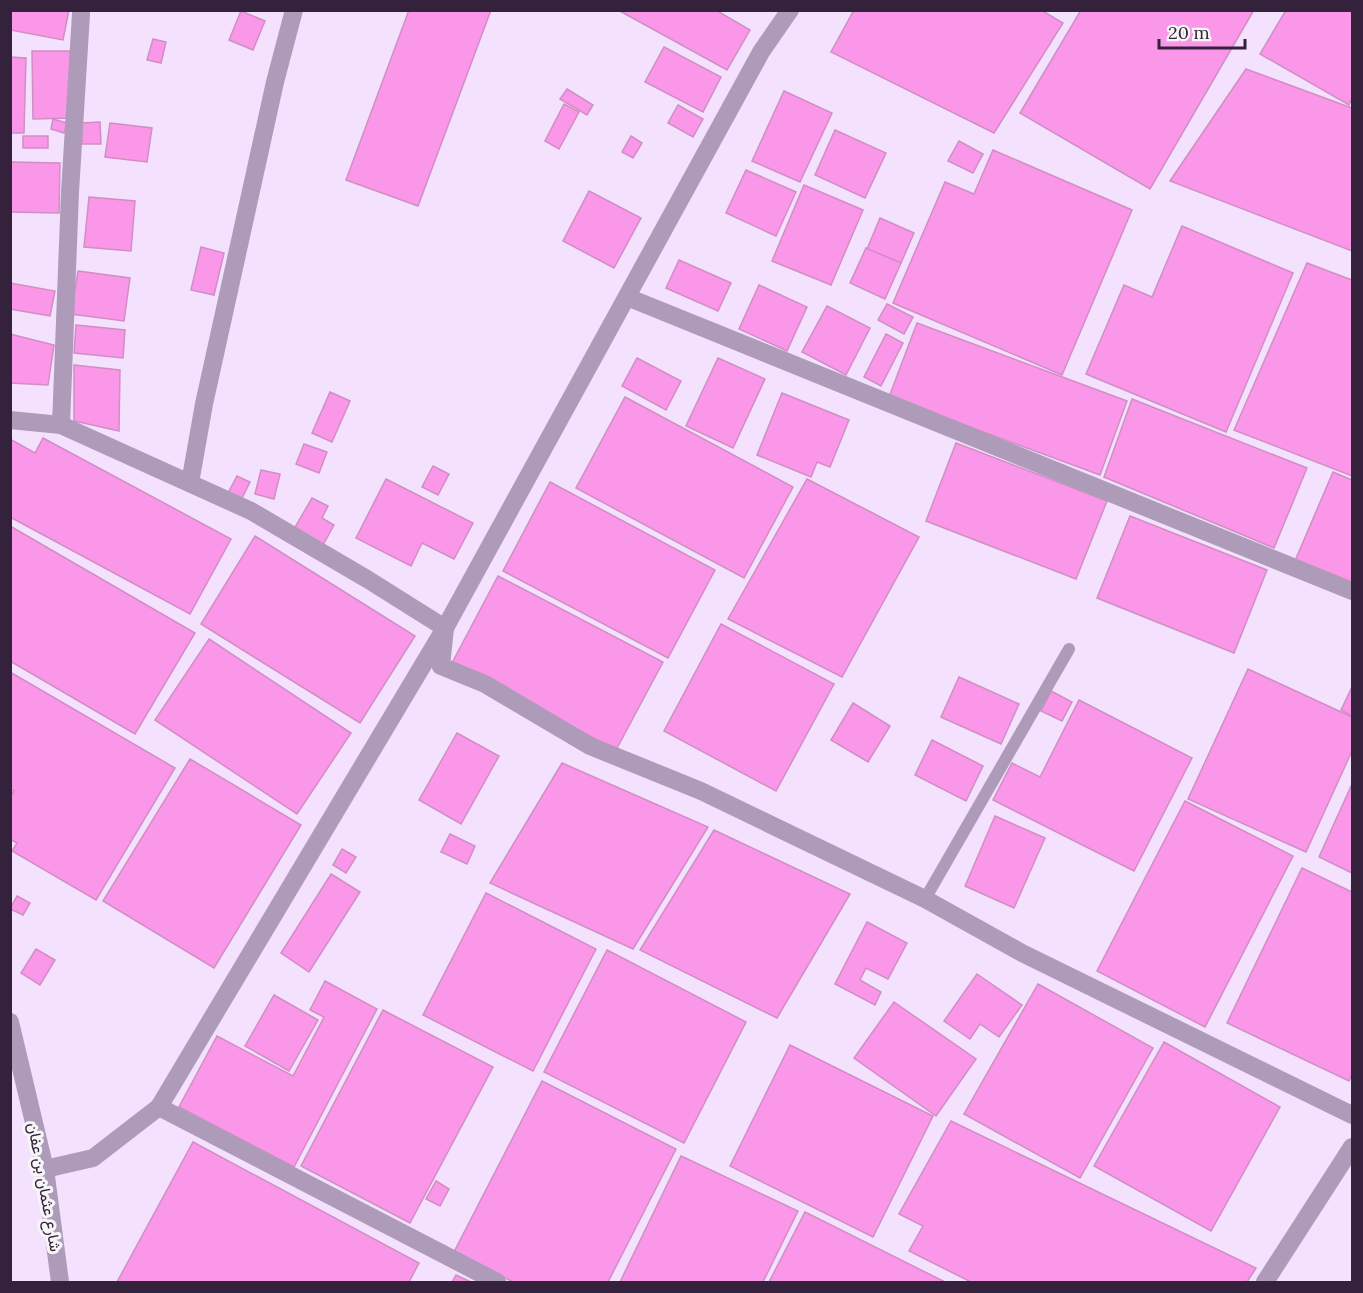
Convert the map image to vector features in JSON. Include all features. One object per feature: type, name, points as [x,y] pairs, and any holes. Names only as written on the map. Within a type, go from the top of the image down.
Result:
[{"type":"street","points":[[190,483],[204,404],[275,82],[294,10]]},
{"type":"street","points":[[45,1169],[93,1158],[159,1107],[445,628],[761,52],[789,10]]},
{"type":"street","points":[[61,425],[70,203],[81,14]]},
{"type":"street","points":[[627,297],[1353,591]]},
{"type":"street","points":[[10,420],[61,425],[190,483],[260,517],[367,579],[445,628]]},
{"type":"street","points":[[445,628],[441,666],[485,684],[590,746],[701,791],[925,899],[1022,953],[1353,1115]]},
{"type":"street","name":"شارع عثمان بن عفان","points":[[10,1022],[45,1169],[60,1282]]},
{"type":"street","points":[[159,1107],[497,1282]]},
{"type":"street","points":[[1265,1282],[1353,1147]]},
{"type":"lane","points":[[925,899],[1070,649]]},
{"type":"building","points":[[10,10],[69,10],[63,40],[10,30]]},
{"type":"building","points":[[409,10],[491,10],[418,206],[346,180]]},
{"type":"building","points":[[618,10],[720,10],[719,12],[750,30],[727,70]]},
{"type":"building","points":[[854,10],[1041,10],[1063,23],[994,133],[831,52]]},
{"type":"building","points":[[1081,10],[1254,10],[1150,189],[1020,113]]},
{"type":"building","points":[[1286,10],[1352,10],[1352,98],[1349,105],[1260,54]]},
{"type":"building","points":[[241,11],[265,21],[253,50],[229,40]]},
{"type":"building","points":[[153,39],[166,42],[161,63],[147,60]]},
{"type":"building","points":[[664,47],[721,77],[703,112],[645,82]]},
{"type":"building","points":[[32,51],[70,51],[71,118],[33,119]]},
{"type":"building","points":[[10,57],[26,58],[24,133],[10,133]]},
{"type":"building","points":[[1246,69],[1352,108],[1352,251],[1170,181]]},
{"type":"building","points":[[567,89],[593,105],[587,115],[560,99]]},
{"type":"building","points":[[784,91],[832,113],[800,182],[752,161]]},
{"type":"building","points":[[564,104],[579,112],[559,149],[545,141]]},
{"type":"building","points":[[678,105],[703,119],[693,137],[668,123]]},
{"type":"building","points":[[53,119],[67,123],[64,133],[51,129]]},
{"type":"building","points":[[100,122],[101,144],[82,144],[81,123]]},
{"type":"building","points":[[110,123],[152,128],[147,162],[105,157]]},
{"type":"building","points":[[835,130],[886,153],[865,198],[815,175]]},
{"type":"building","points":[[23,136],[48,136],[48,148],[23,148]]},
{"type":"building","points":[[631,136],[642,143],[633,158],[622,152]]},
{"type":"building","points":[[959,141],[983,154],[973,173],[948,161]]},
{"type":"building","points":[[993,150],[1132,210],[1062,375],[893,303],[945,182],[974,194]]},
{"type":"building","points":[[10,162],[60,163],[59,213],[10,212]]},
{"type":"building","points":[[746,170],[796,192],[776,236],[726,213]]},
{"type":"building","points":[[804,185],[863,210],[831,285],[772,261]]},
{"type":"building","points":[[589,191],[641,218],[614,268],[563,241]]},
{"type":"building","points":[[89,197],[135,201],[131,251],[84,247]]},
{"type":"building","points":[[880,218],[914,233],[901,263],[867,249]]},
{"type":"building","points":[[1182,226],[1293,273],[1226,432],[1086,374],[1124,285],[1152,297]]},
{"type":"building","points":[[201,247],[224,253],[214,295],[191,290]]},
{"type":"building","points":[[866,248],[901,263],[885,299],[850,283]]},
{"type":"building","points":[[679,260],[731,283],[718,311],[666,288]]},
{"type":"building","points":[[1307,263],[1352,280],[1352,476],[1234,430]]},
{"type":"building","points":[[78,271],[130,278],[124,321],[71,314]]},
{"type":"building","points":[[10,283],[55,291],[50,316],[10,309]]},
{"type":"building","points":[[759,285],[807,307],[787,351],[739,329]]},
{"type":"building","points":[[887,304],[913,317],[904,334],[878,320]]},
{"type":"building","points":[[827,306],[870,328],[846,375],[802,352]]},
{"type":"building","points":[[917,323],[1127,401],[1100,475],[889,397]]},
{"type":"building","points":[[76,325],[125,330],[123,358],[74,353]]},
{"type":"building","points":[[10,334],[54,345],[48,385],[10,383]]},
{"type":"building","points":[[886,334],[903,343],[881,386],[864,377]]},
{"type":"building","points":[[637,358],[681,381],[666,410],[622,386]]},
{"type":"building","points":[[718,358],[765,379],[733,448],[686,426]]},
{"type":"building","points":[[74,365],[120,370],[119,431],[74,421]]},
{"type":"building","points":[[330,392],[350,401],[332,442],[312,433]]},
{"type":"building","points":[[782,393],[849,420],[830,467],[817,462],[811,477],[757,455]]},
{"type":"building","points":[[625,397],[793,487],[744,578],[576,488]]},
{"type":"building","points":[[1132,399],[1307,468],[1274,548],[1104,477]]},
{"type":"building","points":[[43,438],[231,539],[190,614],[10,517],[10,439],[35,453]]},
{"type":"building","points":[[956,443],[1107,501],[1076,579],[926,521]]},
{"type":"building","points":[[304,444],[327,452],[319,473],[296,464]]},
{"type":"building","points":[[433,466],[449,474],[438,495],[422,487]]},
{"type":"building","points":[[261,470],[280,474],[274,499],[255,494]]},
{"type":"building","points":[[1333,472],[1352,480],[1352,589],[1294,563]]},
{"type":"building","points":[[237,476],[250,482],[241,500],[228,493]]},
{"type":"building","points":[[386,479],[473,523],[454,559],[422,543],[411,566],[356,538]]},
{"type":"building","points":[[807,479],[919,537],[842,677],[728,619]]},
{"type":"building","points":[[550,482],[715,570],[668,658],[503,571]]},
{"type":"building","points":[[312,498],[328,506],[322,518],[334,525],[323,545],[294,529]]},
{"type":"building","points":[[1130,516],[1267,570],[1234,653],[1097,598]]},
{"type":"building","points":[[10,526],[195,633],[135,734],[10,661]]},
{"type":"building","points":[[255,536],[415,636],[360,723],[201,624]]},
{"type":"building","points":[[498,576],[663,662],[616,750],[452,663]]},
{"type":"building","points":[[721,624],[834,684],[776,791],[664,731]]},
{"type":"building","points":[[209,639],[351,733],[297,814],[155,720]]},
{"type":"building","points":[[1248,669],[1352,717],[1352,751],[1306,852],[1188,799]]},
{"type":"building","points":[[10,672],[175,768],[96,900],[12,851],[17,843],[10,839],[10,797],[14,791],[10,789]]},
{"type":"building","points":[[959,677],[1019,704],[1001,744],[941,717]]},
{"type":"building","points":[[1352,687],[1352,716],[1341,710]]},
{"type":"building","points":[[1051,691],[1072,702],[1062,721],[1041,711]]},
{"type":"building","points":[[1079,700],[1192,758],[1134,871],[993,800],[1012,763],[1040,777]]},
{"type":"building","points":[[853,703],[890,726],[868,762],[831,740]]},
{"type":"building","points":[[457,733],[499,756],[461,824],[419,800]]},
{"type":"building","points":[[932,740],[983,766],[966,801],[915,775]]},
{"type":"building","points":[[190,759],[301,825],[214,968],[103,901]]},
{"type":"building","points":[[562,763],[708,827],[633,949],[490,883]]},
{"type":"building","points":[[1352,784],[1352,873],[1319,857]]},
{"type":"building","points":[[1185,801],[1293,856],[1205,1027],[1097,971]]},
{"type":"building","points":[[995,816],[1045,838],[1014,908],[965,886]]},
{"type":"building","points":[[714,830],[850,894],[777,1018],[640,950]]},
{"type":"building","points":[[450,834],[475,846],[467,864],[441,852]]},
{"type":"building","points":[[342,849],[356,857],[346,873],[333,865]]},
{"type":"building","points":[[1302,868],[1352,892],[1352,1073],[1349,1081],[1227,1023]]},
{"type":"building","points":[[331,874],[360,892],[309,972],[281,953]]},
{"type":"building","points":[[486,893],[596,949],[533,1071],[423,1015]]},
{"type":"building","points":[[17,896],[30,903],[23,915],[10,909]]},
{"type":"building","points":[[867,922],[907,943],[888,979],[866,968],[860,980],[881,992],[875,1005],[835,984]]},
{"type":"building","points":[[36,949],[55,960],[40,985],[21,973]]},
{"type":"building","points":[[607,950],[746,1022],[684,1143],[544,1072]]},
{"type":"building","points":[[977,974],[1022,1005],[999,1037],[980,1024],[970,1039],[944,1021]]},
{"type":"building","points":[[325,981],[377,1009],[294,1167],[179,1107],[217,1036],[293,1076],[324,1017],[310,1010]]},
{"type":"building","points":[[1038,984],[1153,1048],[1080,1178],[964,1114]]},
{"type":"building","points":[[274,995],[318,1020],[289,1071],[245,1046]]},
{"type":"building","points":[[894,1002],[976,1059],[936,1116],[854,1058]]},
{"type":"building","points":[[383,1010],[493,1067],[410,1223],[301,1166]]},
{"type":"building","points":[[1164,1042],[1280,1107],[1211,1231],[1094,1166]]},
{"type":"building","points":[[790,1045],[933,1116],[873,1237],[730,1166]]},
{"type":"building","points":[[542,1081],[676,1149],[608,1282],[513,1282],[454,1252]]},
{"type":"building","points":[[951,1121],[1256,1268],[1247,1282],[971,1282],[909,1251],[923,1226],[899,1214]]},
{"type":"building","points":[[193,1142],[419,1263],[409,1282],[117,1282]]},
{"type":"building","points":[[681,1156],[798,1211],[763,1282],[620,1282]]},
{"type":"building","points":[[436,1181],[449,1189],[440,1206],[426,1199]]},
{"type":"building","points":[[805,1212],[945,1282],[769,1282]]},
{"type":"building","points":[[456,1275],[471,1282],[452,1282]]}]
